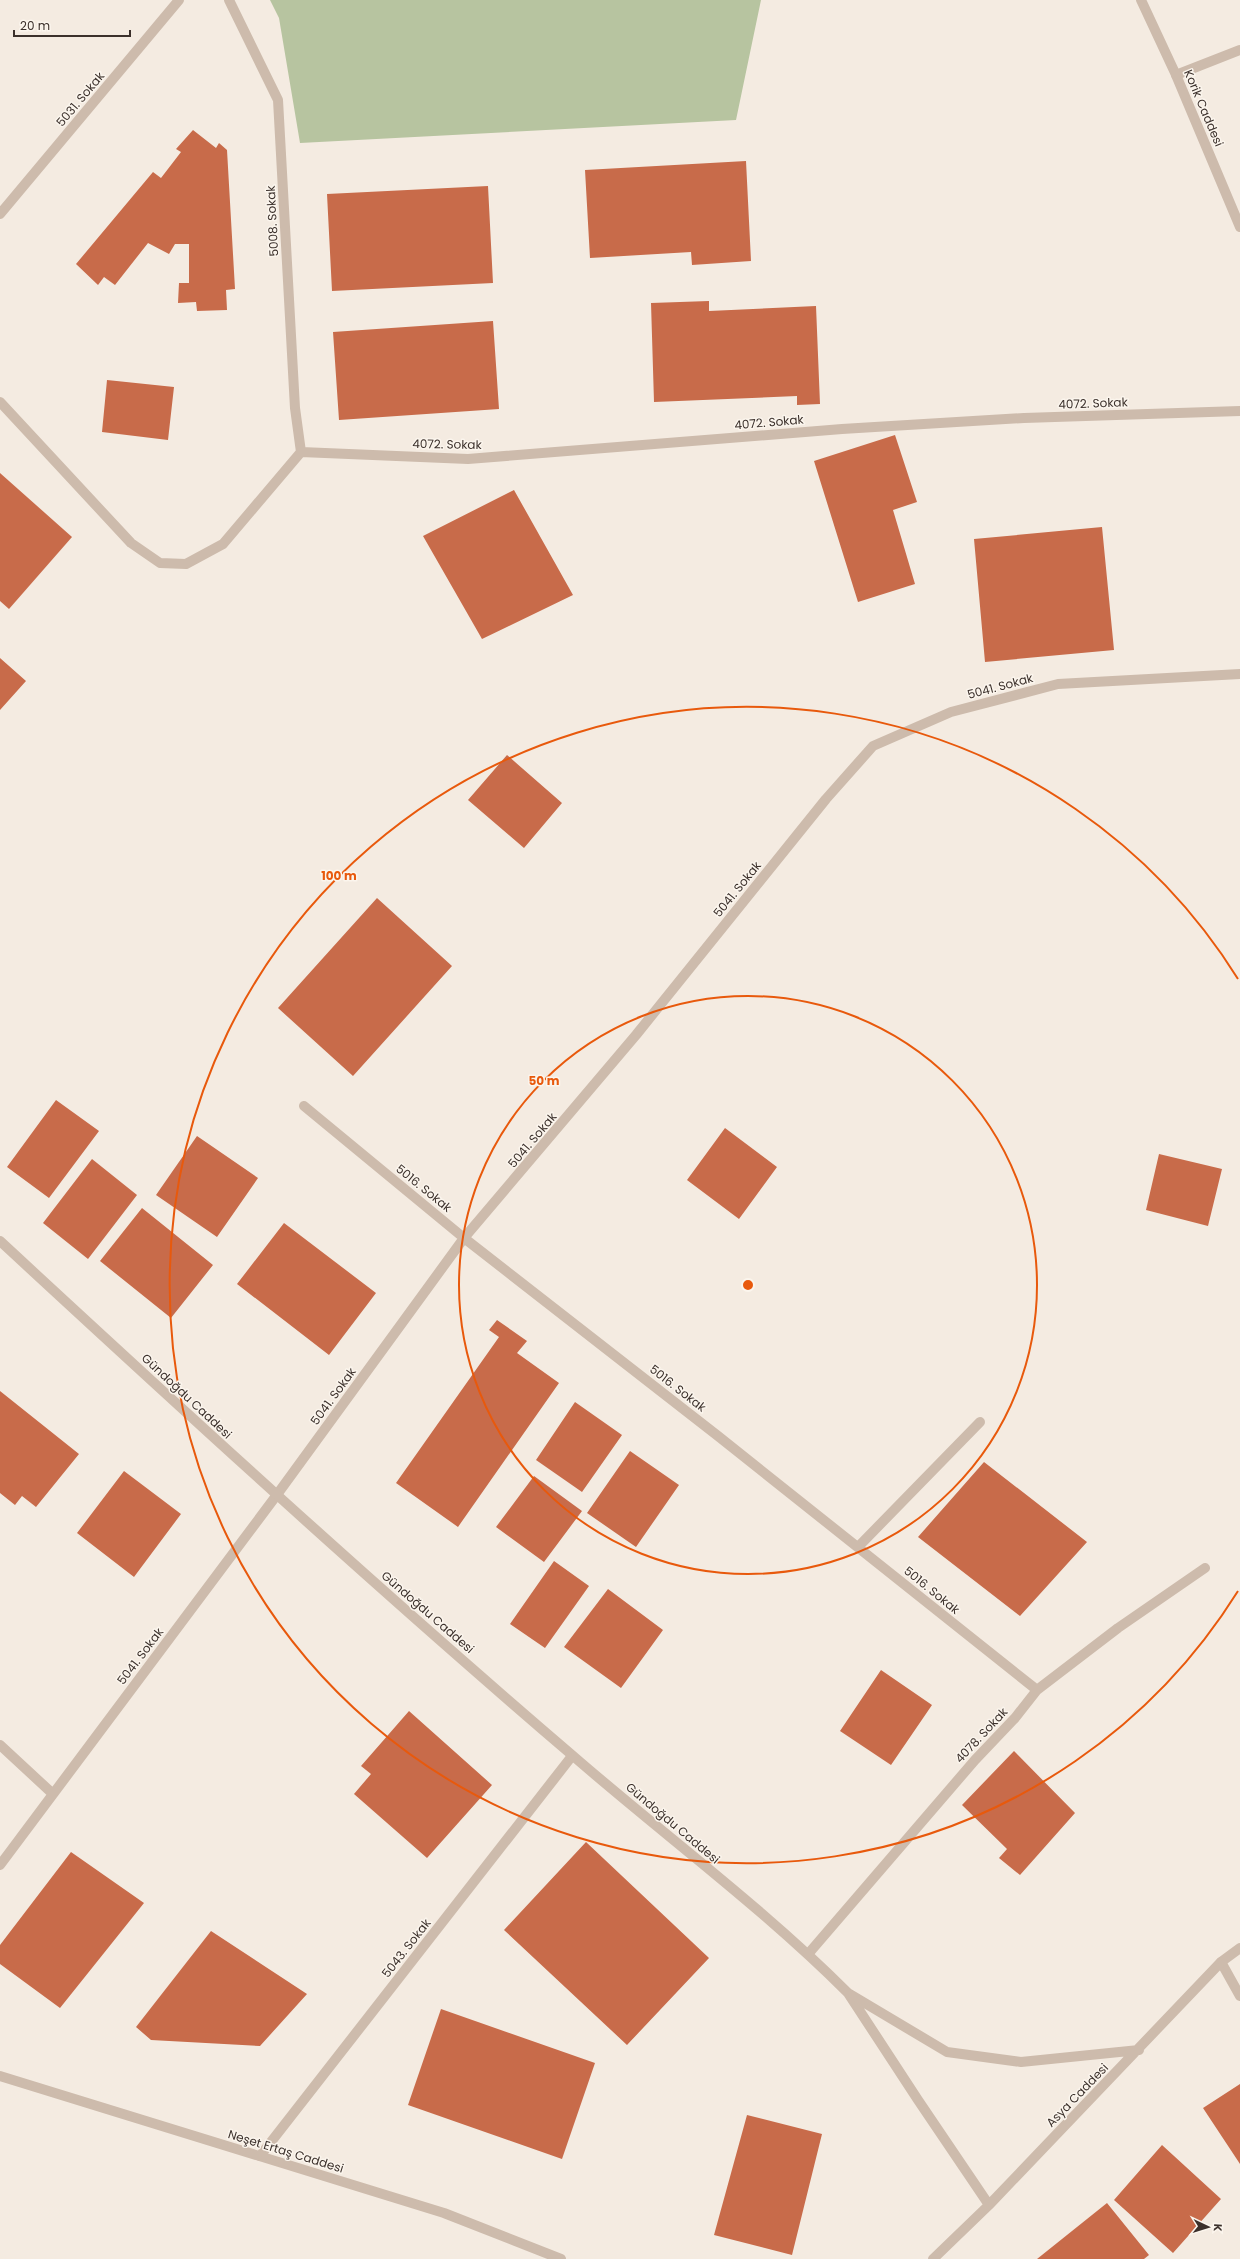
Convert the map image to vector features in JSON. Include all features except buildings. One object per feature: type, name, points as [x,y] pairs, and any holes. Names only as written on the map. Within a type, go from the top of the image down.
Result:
[{"type":"street","name":"5031. Sokak","points":[[0,214],[179,0]]},
{"type":"street","name":"5008. Sokak","points":[[229,0],[278,100],[295,408],[300,452]]},
{"type":"street","name":"Korik Caddesi","points":[[1141,0],[1176,75],[1240,227]]},
{"type":"street","points":[[1176,75],[1240,50]]},
{"type":"street","points":[[0,402],[131,543],[160,564],[186,564],[223,544],[300,452]]},
{"type":"street","name":"4072. Sokak","points":[[300,452],[468,459],[842,429],[1024,418],[1240,411]]},
{"type":"street","name":"5041. Sokak","points":[[0,1864],[276,1496],[464,1238],[556,1132],[826,799],[873,746],[951,712],[1058,684],[1240,674]]},
{"type":"street","name":"5016. Sokak","points":[[304,1106],[464,1238],[858,1547],[1037,1690]]},
{"type":"street","name":"Gündoğdu Caddesi","points":[[0,1241],[276,1496],[572,1756],[809,1953],[848,1993]]},
{"type":"street","points":[[858,1547],[980,1422]]},
{"type":"street","name":"4078. Sokak","points":[[809,1953],[975,1760],[1015,1718],[1037,1690],[1118,1628],[1205,1568]]},
{"type":"street","points":[[0,1745],[53,1794]]},
{"type":"street","name":"5043. Sokak","points":[[260,2156],[572,1756]]},
{"type":"street","name":"Asya Caddesi","points":[[933,2259],[989,2205],[1221,1962],[1240,1948]]},
{"type":"street","points":[[1221,1962],[1240,1996]]},
{"type":"street","points":[[848,1993],[947,2052],[1021,2062],[1138,2050]]},
{"type":"street","points":[[848,1993],[989,2205]]},
{"type":"street","name":"Neşet Ertaş Caddesi","points":[[0,2076],[444,2214],[561,2259]]},
{"type":"green space","points":[[270,0],[761,0],[736,120],[300,143],[279,18]]}]
